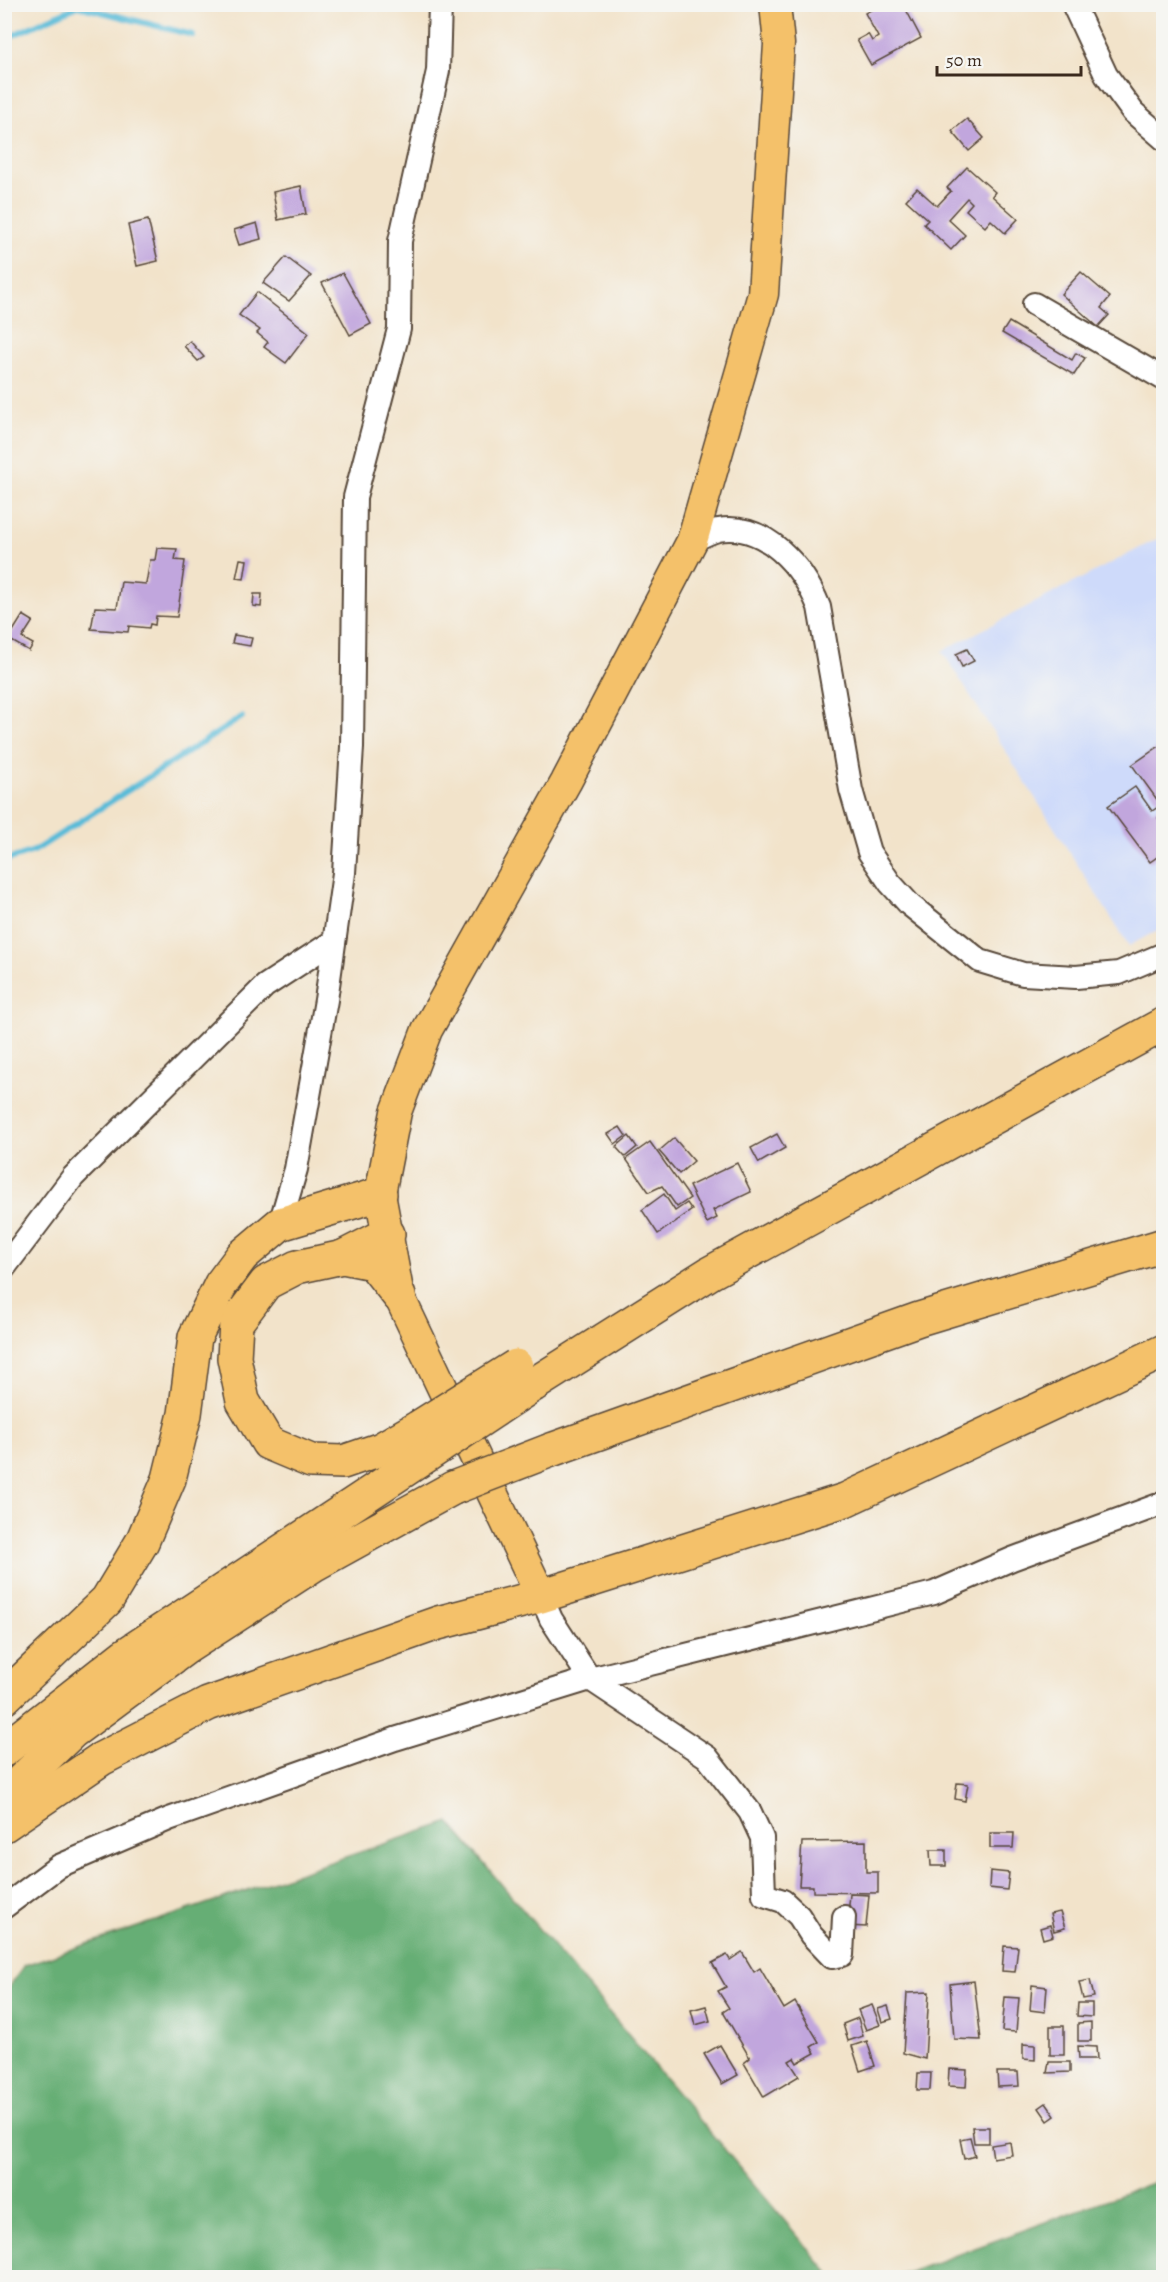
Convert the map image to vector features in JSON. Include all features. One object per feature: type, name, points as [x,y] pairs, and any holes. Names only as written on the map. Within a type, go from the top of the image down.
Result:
[{"type":"highway","points":[[4,1750],[125,1655],[430,1437],[525,1375],[1164,1024]]},
{"type":"highway","points":[[4,1698],[107,1600],[142,1542],[169,1479],[185,1414],[195,1337],[221,1284],[242,1256],[280,1224],[380,1194]]},
{"type":"highway","points":[[388,1234],[343,1257],[297,1267],[266,1283],[236,1323],[234,1358],[243,1401],[268,1443],[311,1461],[343,1462],[381,1449],[430,1437]]},
{"type":"highway","points":[[4,1797],[72,1732],[184,1649],[315,1563],[453,1488],[550,1450],[919,1319],[1164,1245]]},
{"type":"highway","points":[[343,1257],[373,1263],[399,1296]]},
{"type":"highway","points":[[4,1825],[101,1759],[208,1704],[438,1623],[541,1596],[845,1500],[1164,1351]]},
{"type":"main road","points":[[541,1596],[399,1296],[380,1194],[396,1112],[427,1030],[566,782],[692,541],[763,294],[779,44],[775,4]]},
{"type":"street","points":[[280,1224],[296,1169],[344,873],[352,747],[355,497],[399,329],[400,241],[438,71],[440,4]]},
{"type":"street","points":[[1073,4],[1106,75],[1133,112],[1164,139]]},
{"type":"street","points":[[1034,304],[1164,380]]},
{"type":"street","points":[[692,541],[717,530],[741,530],[765,539],[790,558],[810,585],[819,607],[851,789],[869,852],[890,883],[910,905],[980,961],[1023,974],[1076,977],[1119,973],[1164,954]]},
{"type":"street","points":[[4,1268],[73,1177],[256,994],[334,941]]},
{"type":"street","points":[[4,1907],[59,1866],[169,1819],[395,1739],[590,1679],[934,1593],[1012,1559],[1164,1503]]},
{"type":"street","points":[[541,1596],[551,1619],[590,1679],[706,1757],[750,1812],[762,1838],[764,1895],[783,1901],[799,1916],[811,1935],[832,1957],[842,1955],[844,1917]]},
{"type":"shaded area","points":[[1163,536],[1163,927],[1129,946],[942,651]]},
{"type":"green space","points":[[449,1822],[832,2277],[5,2277],[5,1992],[25,1965]]},
{"type":"green space","points":[[1163,2179],[1163,2277],[896,2277]]},
{"type":"building","points":[[871,4],[903,4],[921,38],[871,65],[857,40],[868,34],[872,41],[878,37],[865,13],[873,9]]},
{"type":"building","points":[[967,119],[984,138],[969,151],[952,131]]},
{"type":"building","points":[[967,167],[995,192],[992,196],[1018,219],[1005,233],[991,220],[985,227],[966,210],[972,203],[967,198],[948,219],[965,235],[951,250],[924,224],[928,220],[906,200],[917,188],[937,206],[951,191],[947,188]]},
{"type":"building","points":[[301,186],[306,214],[278,220],[273,192]]},
{"type":"building","points":[[148,220],[158,261],[137,266],[128,225]]},
{"type":"building","points":[[257,223],[261,239],[239,245],[234,230]]},
{"type":"building","points":[[286,257],[311,276],[289,301],[263,283]]},
{"type":"building","points":[[1081,272],[1110,297],[1101,308],[1109,315],[1098,327],[1061,294]]},
{"type":"building","points":[[343,273],[371,324],[350,335],[322,283]]},
{"type":"building","points":[[257,292],[309,333],[286,363],[264,347],[268,342],[257,333],[260,330],[239,315]]},
{"type":"building","points":[[1009,322],[1072,360],[1076,353],[1085,358],[1074,375],[1002,333]]},
{"type":"building","points":[[190,341],[204,357],[198,361],[184,346]]},
{"type":"building","points":[[157,548],[177,549],[175,560],[185,561],[177,617],[156,616],[155,625],[150,624],[149,628],[129,626],[128,632],[91,629],[95,607],[117,608],[121,582],[146,584],[150,560],[155,560]]},
{"type":"building","points":[[240,559],[247,560],[244,579],[236,578]]},
{"type":"building","points":[[254,594],[262,594],[261,607],[253,606]]},
{"type":"building","points":[[23,615],[33,621],[22,638],[33,644],[29,651],[8,639]]},
{"type":"building","points":[[234,635],[252,638],[250,646],[232,643]]},
{"type":"building","points":[[967,649],[974,661],[962,667],[956,654]]},
{"type":"building","points":[[1164,743],[1164,814],[1158,818],[1164,826],[1164,852],[1150,862],[1108,806],[1135,787],[1152,811],[1161,805],[1132,765]]},
{"type":"building","points":[[620,1127],[626,1136],[615,1144],[608,1134]]},
{"type":"building","points":[[777,1134],[785,1148],[759,1163],[751,1148]]},
{"type":"building","points":[[629,1136],[637,1147],[625,1157],[616,1147]]},
{"type":"building","points":[[674,1138],[694,1161],[679,1174],[659,1151]]},
{"type":"building","points":[[650,1142],[690,1198],[677,1207],[662,1186],[649,1192],[626,1159]]},
{"type":"building","points":[[737,1163],[751,1192],[713,1210],[717,1218],[707,1223],[689,1186]]},
{"type":"building","points":[[664,1194],[675,1211],[687,1203],[692,1210],[658,1234],[642,1210]]},
{"type":"building","points":[[957,1783],[968,1784],[965,1801],[955,1799]]},
{"type":"building","points":[[990,1833],[1014,1833],[1013,1848],[990,1848]]},
{"type":"building","points":[[866,1841],[866,1872],[878,1872],[878,1893],[813,1892],[813,1886],[799,1886],[802,1842]]},
{"type":"building","points":[[930,1850],[946,1850],[946,1866],[931,1866]]},
{"type":"building","points":[[990,1871],[1009,1873],[1007,1890],[989,1888]]},
{"type":"building","points":[[850,1894],[869,1895],[866,1927],[847,1926]]},
{"type":"building","points":[[1060,1912],[1065,1928],[1054,1931],[1050,1914]]},
{"type":"building","points":[[1050,1925],[1053,1936],[1043,1939],[1040,1928]]},
{"type":"building","points":[[1004,1946],[1018,1947],[1015,1972],[1002,1971]]},
{"type":"building","points":[[742,1952],[754,1972],[760,1968],[784,2009],[795,2002],[819,2042],[811,2047],[815,2053],[797,2063],[794,2058],[789,2061],[799,2076],[764,2097],[744,2063],[750,2058],[723,2012],[729,2008],[718,1991],[726,1987],[712,1963],[727,1955],[730,1960]]},
{"type":"building","points":[[1090,1980],[1094,1997],[1083,1999],[1079,1982]]},
{"type":"building","points":[[974,1981],[981,2040],[954,2039],[950,1984]]},
{"type":"building","points":[[1032,1985],[1047,1987],[1045,2012],[1030,2010]]},
{"type":"building","points":[[929,1992],[925,2059],[903,2053],[907,1993]]},
{"type":"building","points":[[1005,1997],[1019,1998],[1016,2032],[1002,2031]]},
{"type":"building","points":[[1078,2003],[1092,2003],[1092,2017],[1077,2016]]},
{"type":"building","points":[[872,2005],[880,2025],[866,2030],[858,2010]]},
{"type":"building","points":[[706,2006],[710,2021],[695,2025],[691,2010]]},
{"type":"building","points":[[888,2006],[892,2019],[882,2022],[878,2009]]},
{"type":"building","points":[[858,2018],[863,2036],[848,2041],[843,2024]]},
{"type":"building","points":[[1091,2022],[1091,2041],[1078,2041],[1078,2023]]},
{"type":"building","points":[[1050,2026],[1064,2026],[1064,2055],[1050,2055]]},
{"type":"building","points":[[867,2041],[875,2066],[860,2071],[852,2046]]},
{"type":"building","points":[[1023,2044],[1035,2045],[1035,2060],[1023,2059]]},
{"type":"building","points":[[720,2045],[738,2075],[722,2084],[704,2054]]},
{"type":"building","points":[[1078,2046],[1096,2047],[1097,2059],[1079,2059]]},
{"type":"building","points":[[1049,2062],[1070,2062],[1070,2072],[1047,2073]]},
{"type":"building","points":[[949,2069],[967,2070],[966,2087],[948,2086]]},
{"type":"building","points":[[997,2072],[1018,2072],[1019,2086],[998,2087]]},
{"type":"building","points":[[918,2073],[931,2073],[930,2090],[917,2090]]},
{"type":"building","points":[[1046,2103],[1055,2116],[1048,2121],[1039,2108]]},
{"type":"building","points":[[972,2127],[989,2127],[989,2143],[974,2143]]},
{"type":"building","points":[[970,2137],[975,2156],[964,2159],[960,2139]]},
{"type":"building","points":[[1010,2142],[1012,2155],[993,2158],[991,2145]]},
{"type":"waterway","points":[[4,39],[78,6],[193,35]]},
{"type":"waterway","points":[[4,861],[34,851],[242,717]]}]
